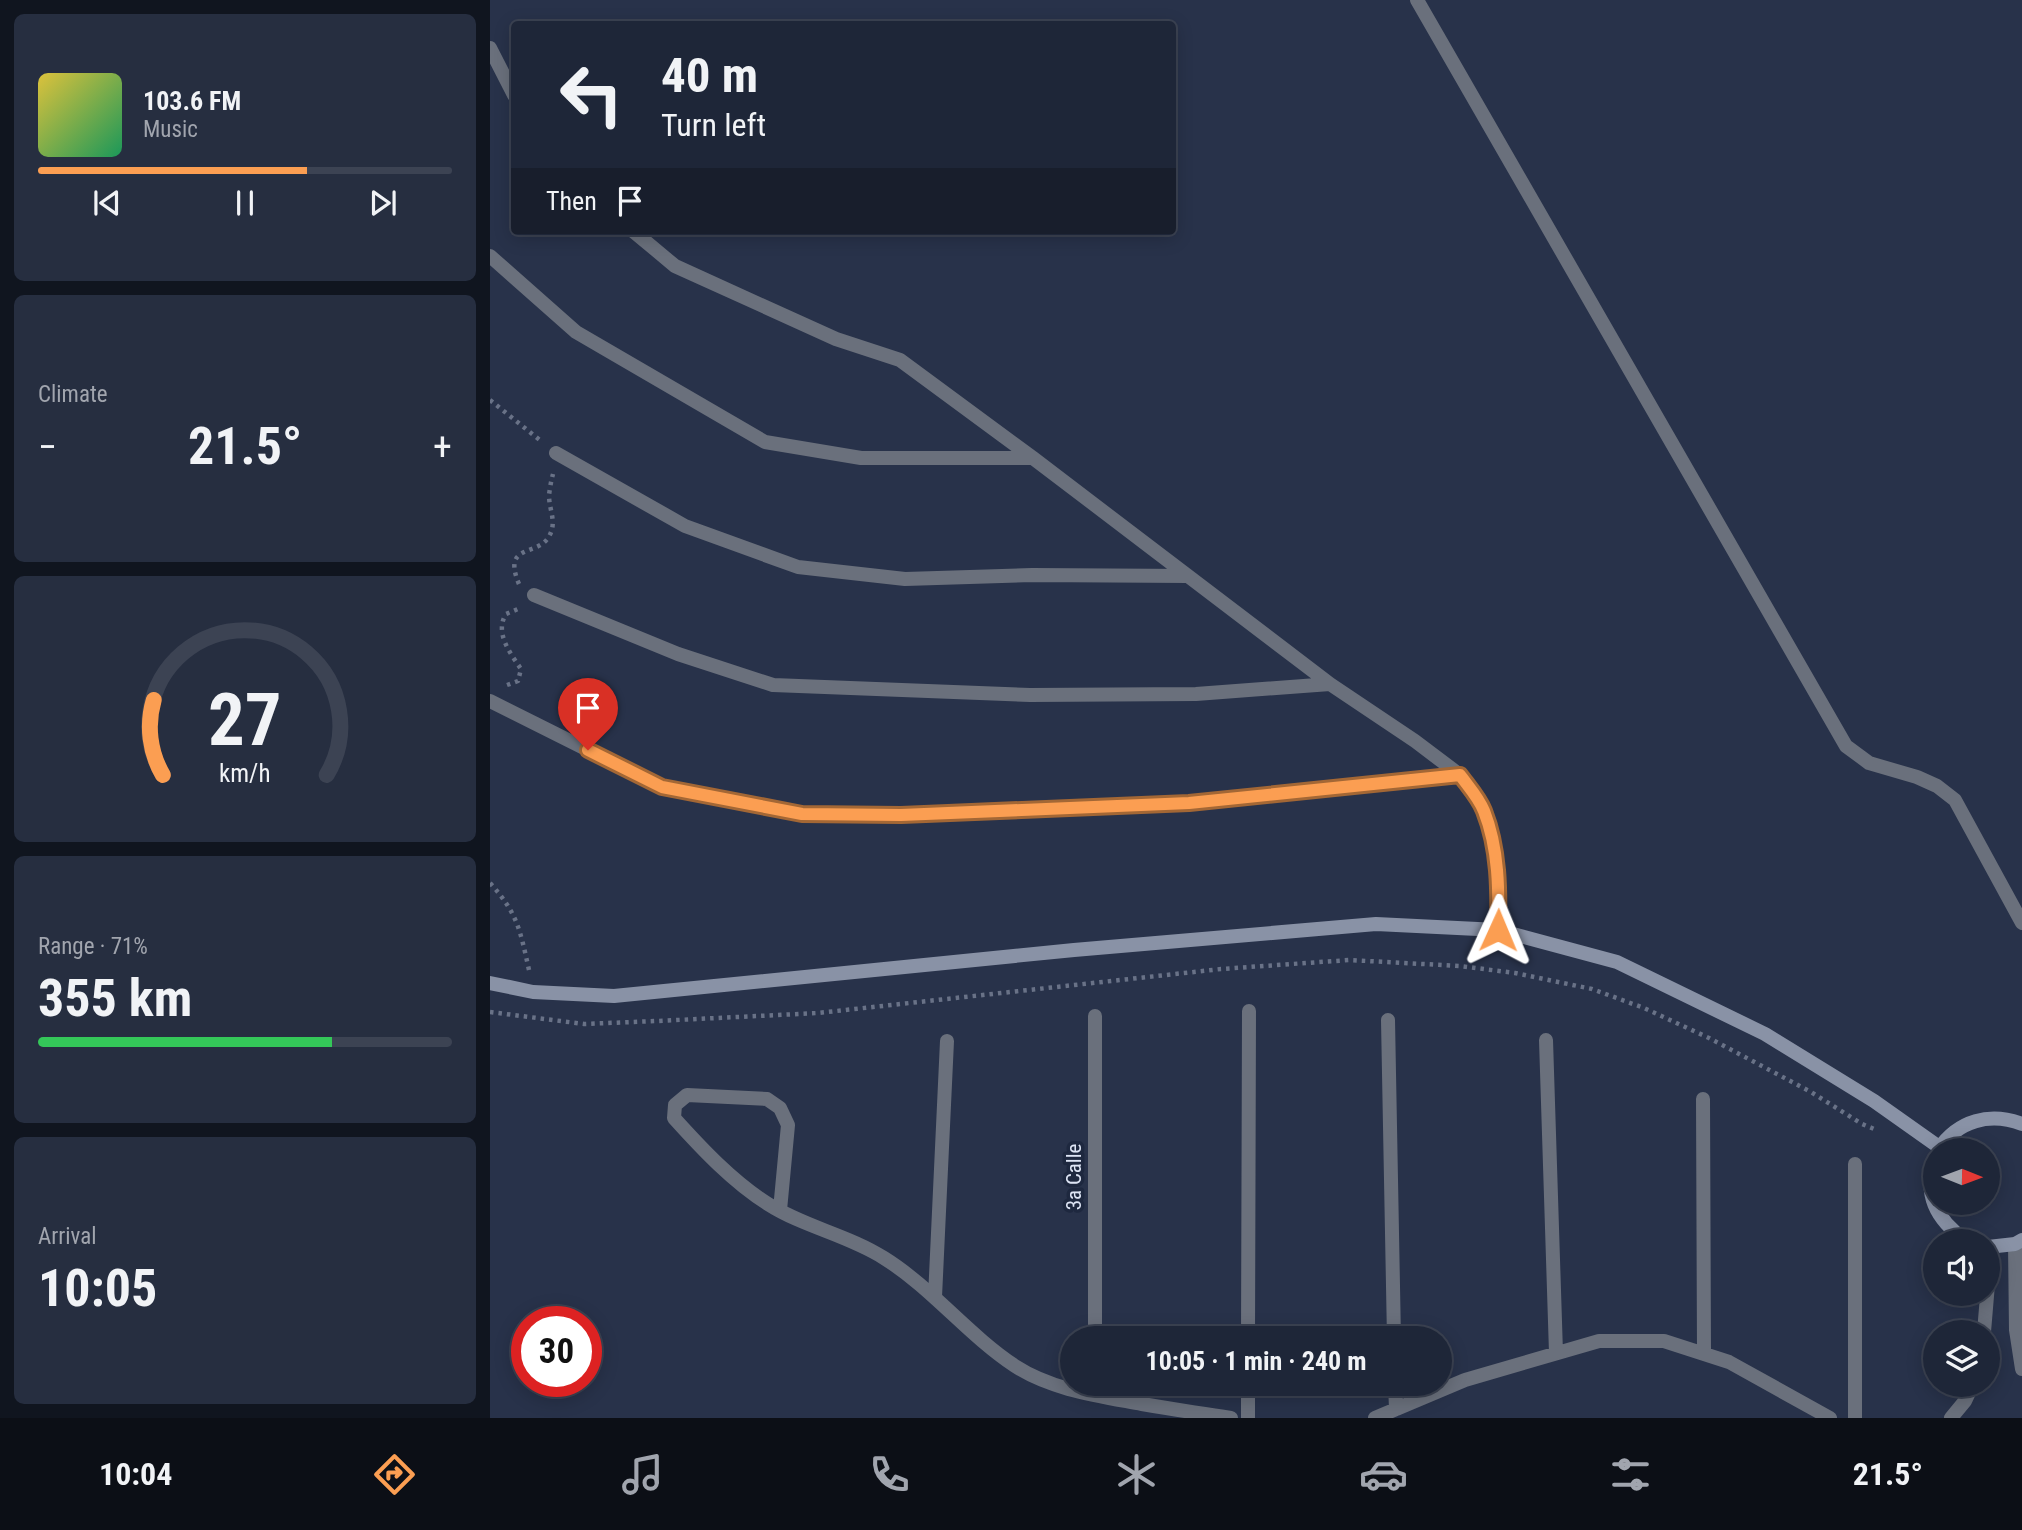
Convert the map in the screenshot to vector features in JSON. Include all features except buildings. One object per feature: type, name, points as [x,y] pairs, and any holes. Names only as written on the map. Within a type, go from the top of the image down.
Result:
[{"type":"street","points":[[1417,0],[1846,746],[1870,763],[1917,777],[1937,786],[1955,800],[2022,923]]},
{"type":"street","points":[[490,48],[511,89]]},
{"type":"street","points":[[638,235],[675,266],[836,339],[900,360],[1330,684],[1460,775],[1484,810],[1494,847],[1499,887],[1498,930]]},
{"type":"street","points":[[490,256],[576,332],[765,442],[861,458],[1033,458]]},
{"type":"street","points":[[556,453],[685,526],[798,567],[905,579],[1031,575],[1188,576]]},
{"type":"street","points":[[534,595],[678,654],[774,685],[1030,695],[1196,694],[1330,684]]},
{"type":"street","points":[[490,701],[662,787],[802,814],[901,815],[1189,803],[1460,775]]},
{"type":"street","points":[[490,983],[533,992],[614,996],[1074,950],[1376,924],[1498,930],[1617,962],[1752,1028],[1874,1101],[1923,1140]]},
{"type":"street","points":[[1248,1326],[1249,1011]]},
{"type":"street","name":"3a Calle","points":[[1095,1016],[1095,1326]]},
{"type":"street","points":[[1388,1020],[1394,1326]]},
{"type":"street","points":[[1546,1040],[1556,1353]]},
{"type":"street","points":[[935,1297],[947,1041]]},
{"type":"street","points":[[780,1210],[788,1125],[780,1108],[767,1099],[687,1095],[675,1105],[674,1118],[745,1187],[780,1210],[858,1243],[904,1271],[1016,1366],[1043,1381],[1060,1384]]},
{"type":"street","points":[[1703,1099],[1704,1353]]},
{"type":"street","points":[[1949,1138],[1956,1129],[1980,1119],[2005,1118],[2022,1124]]},
{"type":"street","points":[[1855,1164],[1856,1418]]},
{"type":"street","points":[[1940,1215],[1951,1229]]},
{"type":"street","points":[[2000,1245],[2018,1242],[2016,1330],[2022,1370]]},
{"type":"street","points":[[1375,1418],[1465,1380],[1599,1341],[1664,1341],[1729,1362],[1830,1418]]},
{"type":"street","points":[[1124,1396],[1231,1418]]},
{"type":"street","points":[[1248,1396],[1248,1418]]},
{"type":"street","points":[[1395,1396],[1396,1409]]},
{"type":"street","points":[[1951,1418],[1967,1397]]},
{"type":"path","points":[[490,400],[556,453]]},
{"type":"path","points":[[490,883],[513,911],[520,927],[533,992]]},
{"type":"route","points":[[588,750],[662,787],[802,814],[901,815],[1189,803],[1460,775],[1484,810],[1494,847],[1499,887],[1498,930]]}]
